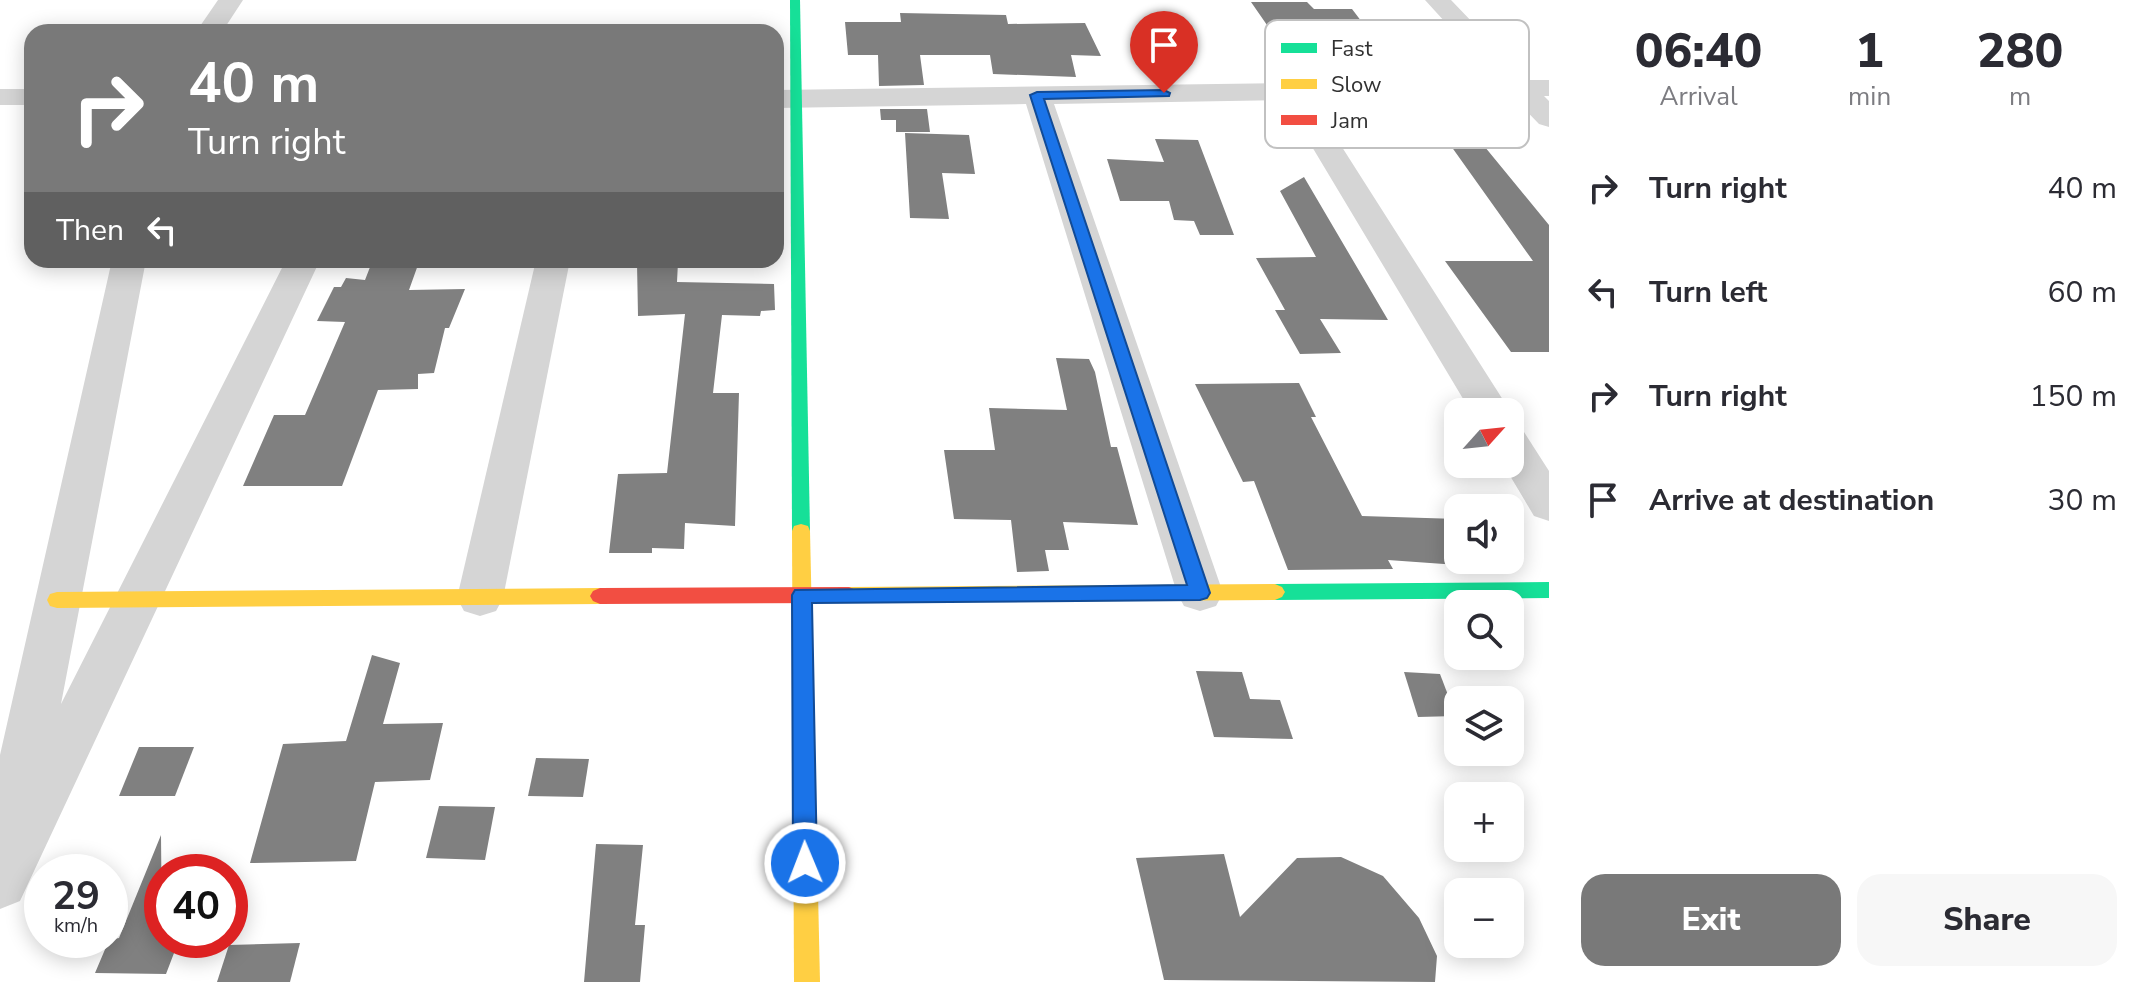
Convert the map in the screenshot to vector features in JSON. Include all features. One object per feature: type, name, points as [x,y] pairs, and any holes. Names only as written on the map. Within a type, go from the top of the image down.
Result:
[{"type":"street","points":[[214,24],[231,0]]},
{"type":"street","points":[[795,0],[786,99],[802,595],[807,982]]},
{"type":"street","points":[[1437,0],[1456,20]]},
{"type":"street","points":[[786,99],[1265,91]]},
{"type":"street","points":[[1037,95],[1200,593]]},
{"type":"street","points":[[0,97],[24,97]]},
{"type":"street","points":[[1529,97],[1549,118]]},
{"type":"street","points":[[1327,148],[1482,398]]},
{"type":"street","points":[[0,880],[127,268]]},
{"type":"street","points":[[0,880],[299,268]]},
{"type":"street","points":[[480,598],[551,268]]},
{"type":"street","points":[[1524,465],[1549,505]]},
{"type":"street","points":[[57,600],[1549,590]]},
{"type":"building","points":[[1251,2],[1307,2],[1314,9],[1352,9],[1360,20],[1265,20]]},
{"type":"building","points":[[900,13],[1006,15],[1008,24],[1085,23],[1101,56],[1071,55],[1076,77],[993,74],[990,55],[920,55],[924,85],[879,86],[878,55],[848,55],[845,22],[901,22]]},
{"type":"building","points":[[880,109],[927,109],[930,132],[896,132],[896,120],[881,120]]},
{"type":"building","points":[[905,133],[969,135],[975,174],[942,173],[949,219],[910,218]]},
{"type":"building","points":[[1155,139],[1198,140],[1234,235],[1200,235],[1194,221],[1174,220],[1169,201],[1120,201],[1107,159],[1164,162]]},
{"type":"building","points":[[1452,148],[1486,148],[1549,225],[1549,352],[1511,352],[1445,261],[1533,261]]},
{"type":"building","points":[[1304,177],[1388,320],[1320,319],[1341,353],[1300,354],[1275,310],[1285,310],[1256,258],[1316,257],[1280,191]]},
{"type":"building","points":[[370,268],[417,268],[409,290],[465,289],[449,328],[445,328],[434,373],[418,374],[418,389],[378,390],[342,486],[243,486],[274,415],[305,415],[345,322],[317,321],[334,287],[341,287],[346,278],[365,280]]},
{"type":"building","points":[[637,268],[678,268],[677,282],[774,284],[775,310],[761,311],[760,316],[722,315],[713,393],[739,393],[735,526],[685,523],[684,549],[652,548],[652,553],[609,553],[618,474],[667,473],[685,314],[638,316]]},
{"type":"building","points":[[1056,358],[1089,359],[1095,372],[1111,447],[1117,447],[1138,525],[1063,522],[1069,550],[1045,550],[1049,571],[1017,572],[1011,520],[954,519],[944,450],[995,450],[989,408],[1067,410]]},
{"type":"building","points":[[1299,383],[1316,417],[1311,417],[1362,516],[1444,519],[1444,564],[1388,560],[1393,569],[1288,570],[1254,481],[1243,482],[1195,384]]},
{"type":"building","points":[[372,655],[400,663],[383,724],[443,723],[430,780],[375,782],[356,861],[250,863],[283,744],[346,741]]},
{"type":"building","points":[[1196,671],[1242,672],[1250,699],[1280,700],[1293,739],[1214,737]]},
{"type":"building","points":[[1404,672],[1440,674],[1445,686],[1444,716],[1418,717]]},
{"type":"building","points":[[139,747],[194,747],[175,796],[119,796]]},
{"type":"building","points":[[536,758],[589,759],[583,797],[528,796]]},
{"type":"building","points":[[439,806],[495,807],[485,860],[426,858]]},
{"type":"building","points":[[161,835],[161,854],[153,854]]},
{"type":"building","points":[[596,844],[643,845],[635,925],[645,925],[640,982],[584,982]]},
{"type":"building","points":[[1224,854],[1240,917],[1297,858],[1341,857],[1383,876],[1419,918],[1437,956],[1435,982],[1164,980],[1136,858]]},
{"type":"building","points":[[144,877],[144,958],[172,958],[166,974],[95,973],[101,958],[128,958],[128,916]]},
{"type":"building","points":[[300,943],[290,982],[217,982],[225,958],[248,958],[248,944]]},
{"type":"traffic: fast","points":[[795,0],[801,531]]},
{"type":"traffic: fast","points":[[1275,592],[1549,590]]},
{"type":"traffic: slow","points":[[801,531],[807,982]]},
{"type":"traffic: slow","points":[[849,595],[1275,592]]},
{"type":"traffic: slow","points":[[57,600],[600,596]]},
{"type":"traffic: jam","points":[[600,596],[849,595]]},
{"type":"route","points":[[805,863],[802,595],[1200,593],[1037,95],[1164,93]]}]
